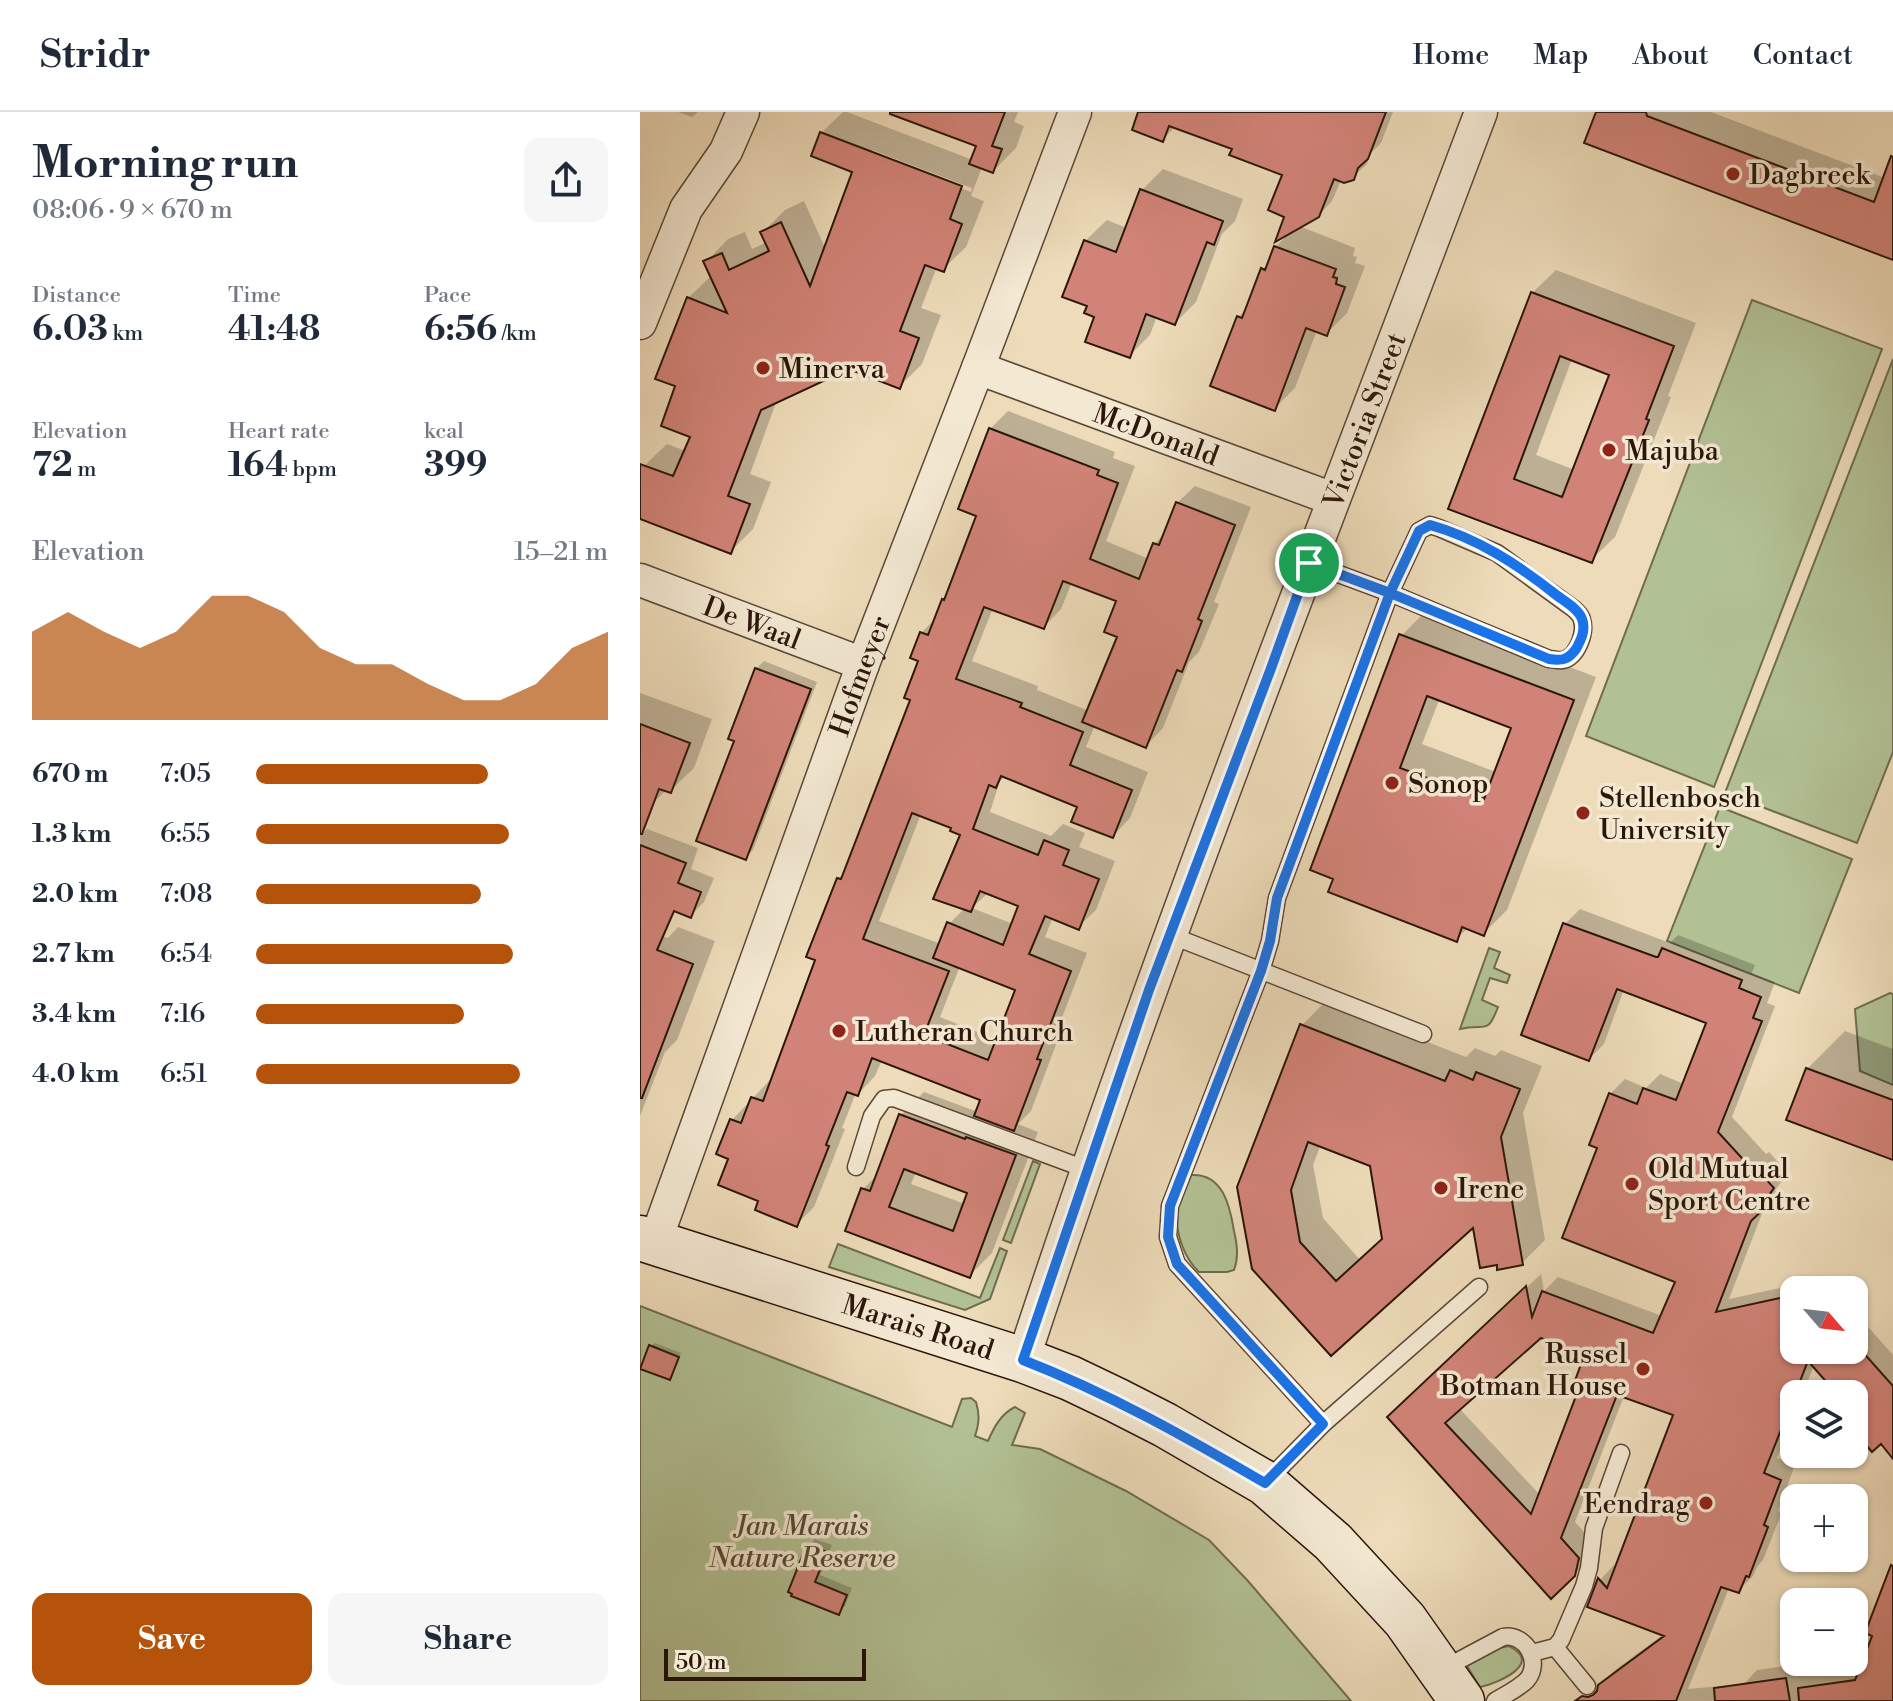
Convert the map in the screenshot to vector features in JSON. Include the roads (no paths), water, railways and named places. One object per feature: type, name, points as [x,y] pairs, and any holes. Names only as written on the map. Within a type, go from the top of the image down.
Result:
[{"type":"street","points":[[640,323],[686,209],[726,151],[743,112]]},
{"type":"street","name":"Hofmeyer","points":[[647,1240],[1075,112]]},
{"type":"street","name":"Victoria Street","points":[[1023,1360],[1149,990],[1481,112]]},
{"type":"street","name":"McDonald","points":[[978,368],[1333,499]]},
{"type":"street","name":"De Waal","points":[[640,580],[863,664]]},
{"type":"street","name":"Marais Road","points":[[647,1240],[1023,1360],[1070,1378],[1141,1412],[1265,1483],[1333,1542],[1405,1620],[1452,1686]]},
{"type":"lane","points":[[1309,563],[1390,593],[1549,659],[1561,661],[1569,657],[1583,634],[1582,617],[1574,609],[1497,553],[1430,525],[1419,531],[1390,593],[1277,898],[1261,971],[1170,1206],[1168,1237],[1177,1264],[1323,1424]]},
{"type":"lane","points":[[1170,935],[1423,1034]]},
{"type":"lane","points":[[856,1167],[872,1116],[884,1099],[894,1098],[1088,1170]]},
{"type":"lane","points":[[1265,1483],[1323,1424],[1479,1287]]},
{"type":"lane","points":[[1532,1653],[1555,1647],[1561,1640],[1584,1586],[1594,1528],[1621,1453]]},
{"type":"lane","points":[[1452,1686],[1487,1644],[1509,1636],[1516,1637],[1532,1653],[1532,1670],[1528,1679],[1495,1701]]},
{"type":"lane","points":[[1555,1647],[1587,1686]]},
{"type":"place","name":"Dagbreek","points":[[1733,174]]},
{"type":"place","name":"Minerva","points":[[763,368]]},
{"type":"place","name":"Majuba","points":[[1609,450]]},
{"type":"place","name":"Sonop","points":[[1392,783]]},
{"type":"place","name":"Stellenbosch University","points":[[1583,813]]},
{"type":"place","name":"Lutheran Church","points":[[839,1031]]},
{"type":"place","name":"Old Mutual Sport Centre","points":[[1632,1184]]},
{"type":"place","name":"Irene","points":[[1441,1188]]},
{"type":"place","name":"Russel Botman House","points":[[1643,1369]]},
{"type":"place","name":"Eendrag","points":[[1706,1503]]},
{"type":"park label","name":"Jan Marais Nature Reserve","points":[[802,1541]]}]
